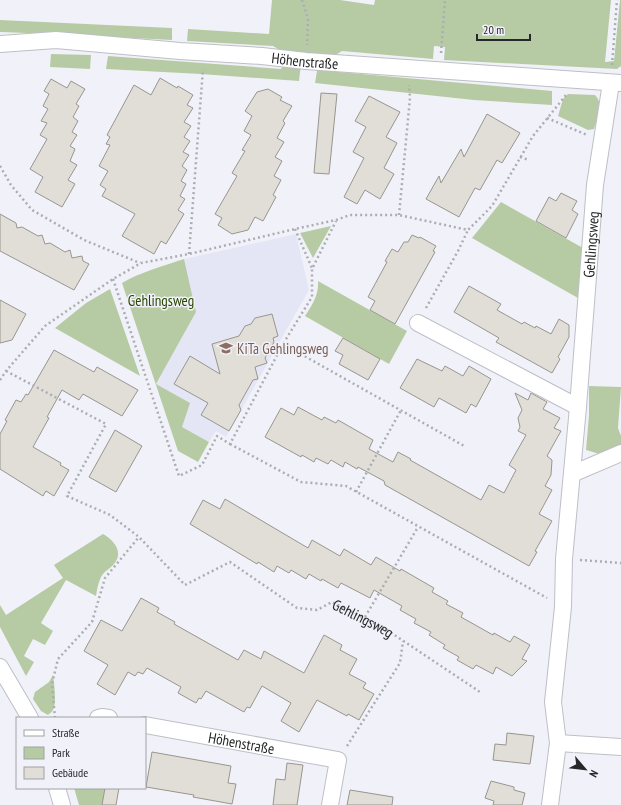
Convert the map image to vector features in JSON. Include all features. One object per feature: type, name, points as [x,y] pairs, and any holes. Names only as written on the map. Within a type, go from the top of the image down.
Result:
[{"type":"street","name":"Höhenstraße","points":[[0,44],[56,40],[262,56],[306,61],[616,83]]},
{"type":"street","name":"Gehlingsweg","points":[[550,805],[558,743],[553,702],[563,607],[564,559],[578,407],[595,185],[601,140],[616,83]]},
{"type":"street","points":[[418,323],[578,407]]},
{"type":"street","points":[[572,474],[621,453]]},
{"type":"street","points":[[0,667],[29,717]]},
{"type":"street","name":"Höhenstraße","points":[[146,725],[338,760]]},
{"type":"street","points":[[558,743],[621,747]]},
{"type":"street","points":[[330,805],[338,760]]},
{"type":"street","points":[[57,789],[62,805]]},
{"type":"path","points":[[302,0],[308,19],[306,61]]},
{"type":"path","points":[[439,70],[445,0]]},
{"type":"path","points":[[616,83],[612,64],[618,0]]},
{"type":"path","points":[[189,254],[204,78],[203,52]]},
{"type":"path","points":[[605,64],[612,64]]},
{"type":"path","points":[[399,215],[410,98],[409,68]]},
{"type":"path","points":[[418,323],[468,230],[492,206],[533,136],[579,80]]},
{"type":"path","points":[[547,118],[601,140]]},
{"type":"path","points":[[520,157],[529,160]]},
{"type":"path","points":[[0,166],[11,185],[32,210],[84,240],[141,263]]},
{"type":"path","points":[[0,380],[45,326],[113,279],[141,263],[189,254],[336,220],[350,215],[399,215],[468,230]]},
{"type":"path","points":[[312,268],[336,220]]},
{"type":"path","points":[[230,444],[282,344],[312,297],[312,268],[295,229]]},
{"type":"path","points":[[113,279],[179,476],[202,465],[217,436],[301,482],[346,486],[563,607]]},
{"type":"path","points":[[282,344],[466,447]]},
{"type":"path","name":"Gehlingsweg","points":[[6,371],[106,424],[67,496],[110,515],[139,537],[185,585],[230,562],[297,608],[317,610],[332,602],[365,617],[480,692]]},
{"type":"path","points":[[356,492],[401,410]]},
{"type":"path","points":[[365,617],[418,527]]},
{"type":"path","points":[[55,717],[52,684],[58,659],[92,622],[105,578],[139,537]]},
{"type":"path","points":[[564,559],[621,563]]},
{"type":"path","points":[[338,760],[400,663],[403,641]]},
{"type":"shaded area","name":"KiTa Gehlingsweg","points":[[296,234],[309,290],[226,437],[216,431],[209,442],[182,427],[156,384],[196,312],[184,259]]},
{"type":"green space","points":[[272,0],[340,0],[374,5],[375,0],[611,0],[605,62],[614,61],[621,0],[621,66],[617,69],[444,60],[445,47],[434,46],[433,59],[342,51],[334,56],[283,52],[273,46],[187,41],[188,29],[269,34]]},
{"type":"green space","points":[[0,20],[172,28],[172,40],[0,32]]},
{"type":"green space","points":[[51,54],[91,55],[90,69],[50,67]]},
{"type":"green space","points":[[108,56],[281,69],[285,63],[301,64],[299,81],[106,69]]},
{"type":"green space","points":[[318,65],[335,67],[339,72],[552,91],[552,105],[474,100],[315,83]]},
{"type":"green space","points":[[568,94],[595,95],[598,99],[600,103],[600,111],[594,129],[588,130],[558,116],[563,99]]},
{"type":"green space","points":[[501,202],[583,248],[578,298],[472,238]]},
{"type":"green space","points":[[331,226],[313,258],[300,233]]},
{"type":"green space","name":"Gehlingsweg","points":[[184,259],[196,312],[156,384],[190,403],[182,427],[209,442],[198,462],[178,451],[122,283],[144,272]]},
{"type":"green space","points":[[318,281],[407,331],[389,364],[305,316],[316,295]]},
{"type":"green space","points":[[110,289],[140,376],[55,328],[86,303]]},
{"type":"green space","points":[[589,386],[621,387],[618,428],[621,436],[621,448],[603,455],[586,450],[589,415]]},
{"type":"green space","points":[[103,534],[114,543],[118,551],[117,560],[101,577],[96,596],[66,580],[41,623],[53,631],[45,645],[33,639],[24,656],[34,662],[26,676],[0,627],[0,605],[6,615],[63,578],[54,565]]},
{"type":"green space","points":[[53,675],[55,703],[53,710],[48,715],[41,711],[33,699],[35,692],[49,682]]},
{"type":"green space","points":[[74,789],[105,789],[102,805],[79,805]]},
{"type":"building","points":[[160,78],[193,95],[187,105],[193,108],[184,122],[191,126],[184,137],[190,141],[183,152],[189,155],[182,166],[187,170],[181,181],[186,184],[180,196],[185,199],[178,210],[184,214],[166,244],[161,241],[154,254],[122,236],[135,214],[102,196],[106,189],[100,185],[108,171],[99,166],[110,145],[106,144],[110,137],[107,135],[134,85],[151,95]]},
{"type":"building","points":[[51,79],[67,88],[71,81],[85,89],[76,104],[79,106],[73,117],[78,121],[72,132],[77,135],[70,146],[75,149],[70,161],[77,165],[68,180],[75,184],[62,207],[35,192],[43,177],[30,169],[47,139],[40,135],[47,123],[41,121],[48,109],[43,106],[49,94],[44,91]]},
{"type":"building","points":[[268,89],[282,97],[280,100],[292,106],[283,121],[285,123],[277,138],[284,142],[275,157],[282,161],[274,176],[281,180],[273,195],[276,197],[263,221],[255,217],[248,230],[232,234],[218,225],[222,218],[215,214],[237,176],[232,173],[245,151],[242,150],[251,135],[244,131],[252,116],[245,111],[257,92]]},
{"type":"building","points":[[321,93],[337,94],[329,174],[314,173]]},
{"type":"building","points":[[369,96],[400,112],[386,137],[397,143],[384,168],[394,174],[380,199],[365,190],[357,204],[344,197],[364,158],[353,152],[366,127],[355,121]]},
{"type":"building","points":[[487,114],[520,133],[502,163],[497,160],[480,190],[475,188],[459,217],[426,199],[439,176],[441,183],[461,149],[464,157]]},
{"type":"building","points":[[561,193],[577,201],[572,210],[578,214],[566,238],[536,221],[549,197],[556,201]]},
{"type":"building","points":[[0,214],[16,223],[17,228],[22,227],[38,236],[42,235],[45,244],[50,243],[65,252],[70,250],[72,258],[82,256],[83,261],[89,264],[74,290],[0,251]]},
{"type":"building","points":[[412,235],[419,238],[420,237],[436,246],[433,251],[435,252],[395,324],[370,310],[375,301],[368,297],[387,262],[385,261],[392,249],[398,252],[404,242],[408,242]]},
{"type":"building","points":[[469,286],[501,304],[497,310],[522,324],[524,322],[535,328],[536,326],[551,334],[559,319],[569,325],[569,337],[558,357],[560,359],[552,373],[496,342],[499,338],[454,312]]},
{"type":"building","points":[[0,300],[26,314],[12,340],[0,343]]},
{"type":"building","points":[[272,314],[278,336],[273,338],[274,342],[265,358],[267,363],[255,367],[258,379],[253,380],[239,405],[241,410],[229,431],[201,415],[208,403],[174,384],[190,356],[220,374],[212,344],[239,336],[245,326],[251,324],[255,318]]},
{"type":"building","points":[[343,338],[380,359],[368,380],[339,364],[343,355],[335,351]]},
{"type":"building","points":[[54,350],[94,372],[97,367],[138,390],[122,416],[83,394],[79,400],[62,390],[33,447],[61,463],[60,465],[69,470],[54,496],[46,491],[43,496],[0,469],[0,434],[7,421],[5,420],[16,400],[21,402],[26,394],[28,395]]},
{"type":"building","points":[[417,359],[442,371],[445,366],[463,376],[469,366],[491,379],[476,407],[471,404],[466,413],[439,398],[434,407],[400,388]]},
{"type":"building","points":[[515,393],[528,400],[531,393],[547,402],[543,409],[560,418],[554,428],[561,431],[547,456],[552,460],[551,475],[545,486],[552,490],[539,514],[552,521],[535,551],[537,552],[529,566],[385,485],[384,481],[358,467],[357,469],[345,462],[343,467],[331,460],[328,464],[316,458],[314,462],[302,455],[301,457],[265,437],[281,408],[294,415],[298,407],[322,420],[324,417],[336,423],[338,420],[373,440],[369,449],[393,462],[398,452],[481,500],[489,485],[504,493],[516,470],[509,465],[526,435],[518,431],[520,427],[518,418],[522,410]]},
{"type":"building","points":[[115,430],[142,446],[116,492],[89,477]]},
{"type":"building","points":[[225,499],[308,548],[312,540],[340,556],[344,549],[371,565],[376,557],[400,571],[401,569],[434,588],[432,592],[448,601],[446,604],[463,613],[461,617],[493,635],[494,633],[510,642],[514,636],[530,645],[522,659],[527,661],[512,676],[496,667],[493,674],[476,665],[473,669],[457,660],[459,657],[443,648],[445,645],[429,635],[431,632],[414,623],[416,619],[400,610],[402,606],[374,590],[370,598],[341,583],[338,588],[309,574],[306,579],[291,570],[289,573],[277,566],[274,572],[258,562],[257,564],[190,524],[203,500],[220,509]]},
{"type":"building","points":[[141,598],[159,608],[157,612],[175,622],[174,624],[238,660],[244,650],[261,659],[264,651],[304,673],[324,635],[342,645],[340,650],[357,659],[349,674],[366,683],[363,688],[374,694],[359,720],[348,714],[347,716],[317,700],[299,732],[281,721],[291,703],[262,686],[250,708],[247,707],[244,712],[206,691],[201,699],[199,698],[196,703],[178,693],[181,687],[147,668],[143,674],[138,672],[135,676],[128,672],[115,695],[97,684],[108,665],[84,651],[101,620],[122,631]]},
{"type":"building","points":[[507,733],[534,736],[530,764],[493,760],[495,744],[506,745]]},
{"type":"building","points":[[152,752],[231,766],[228,783],[236,784],[232,804],[193,797],[194,795],[146,787]]},
{"type":"building","points":[[287,763],[303,765],[297,805],[273,805],[276,779],[285,780]]},
{"type":"building","points":[[491,781],[514,787],[514,790],[525,793],[522,805],[493,805],[494,801],[485,798]]},
{"type":"building","points":[[105,789],[119,789],[116,805],[102,805]]},
{"type":"building","points":[[350,790],[393,797],[392,805],[347,805]]},
{"type":"place","name":"KiTa Gehlingsweg","points":[[226,348]]}]
